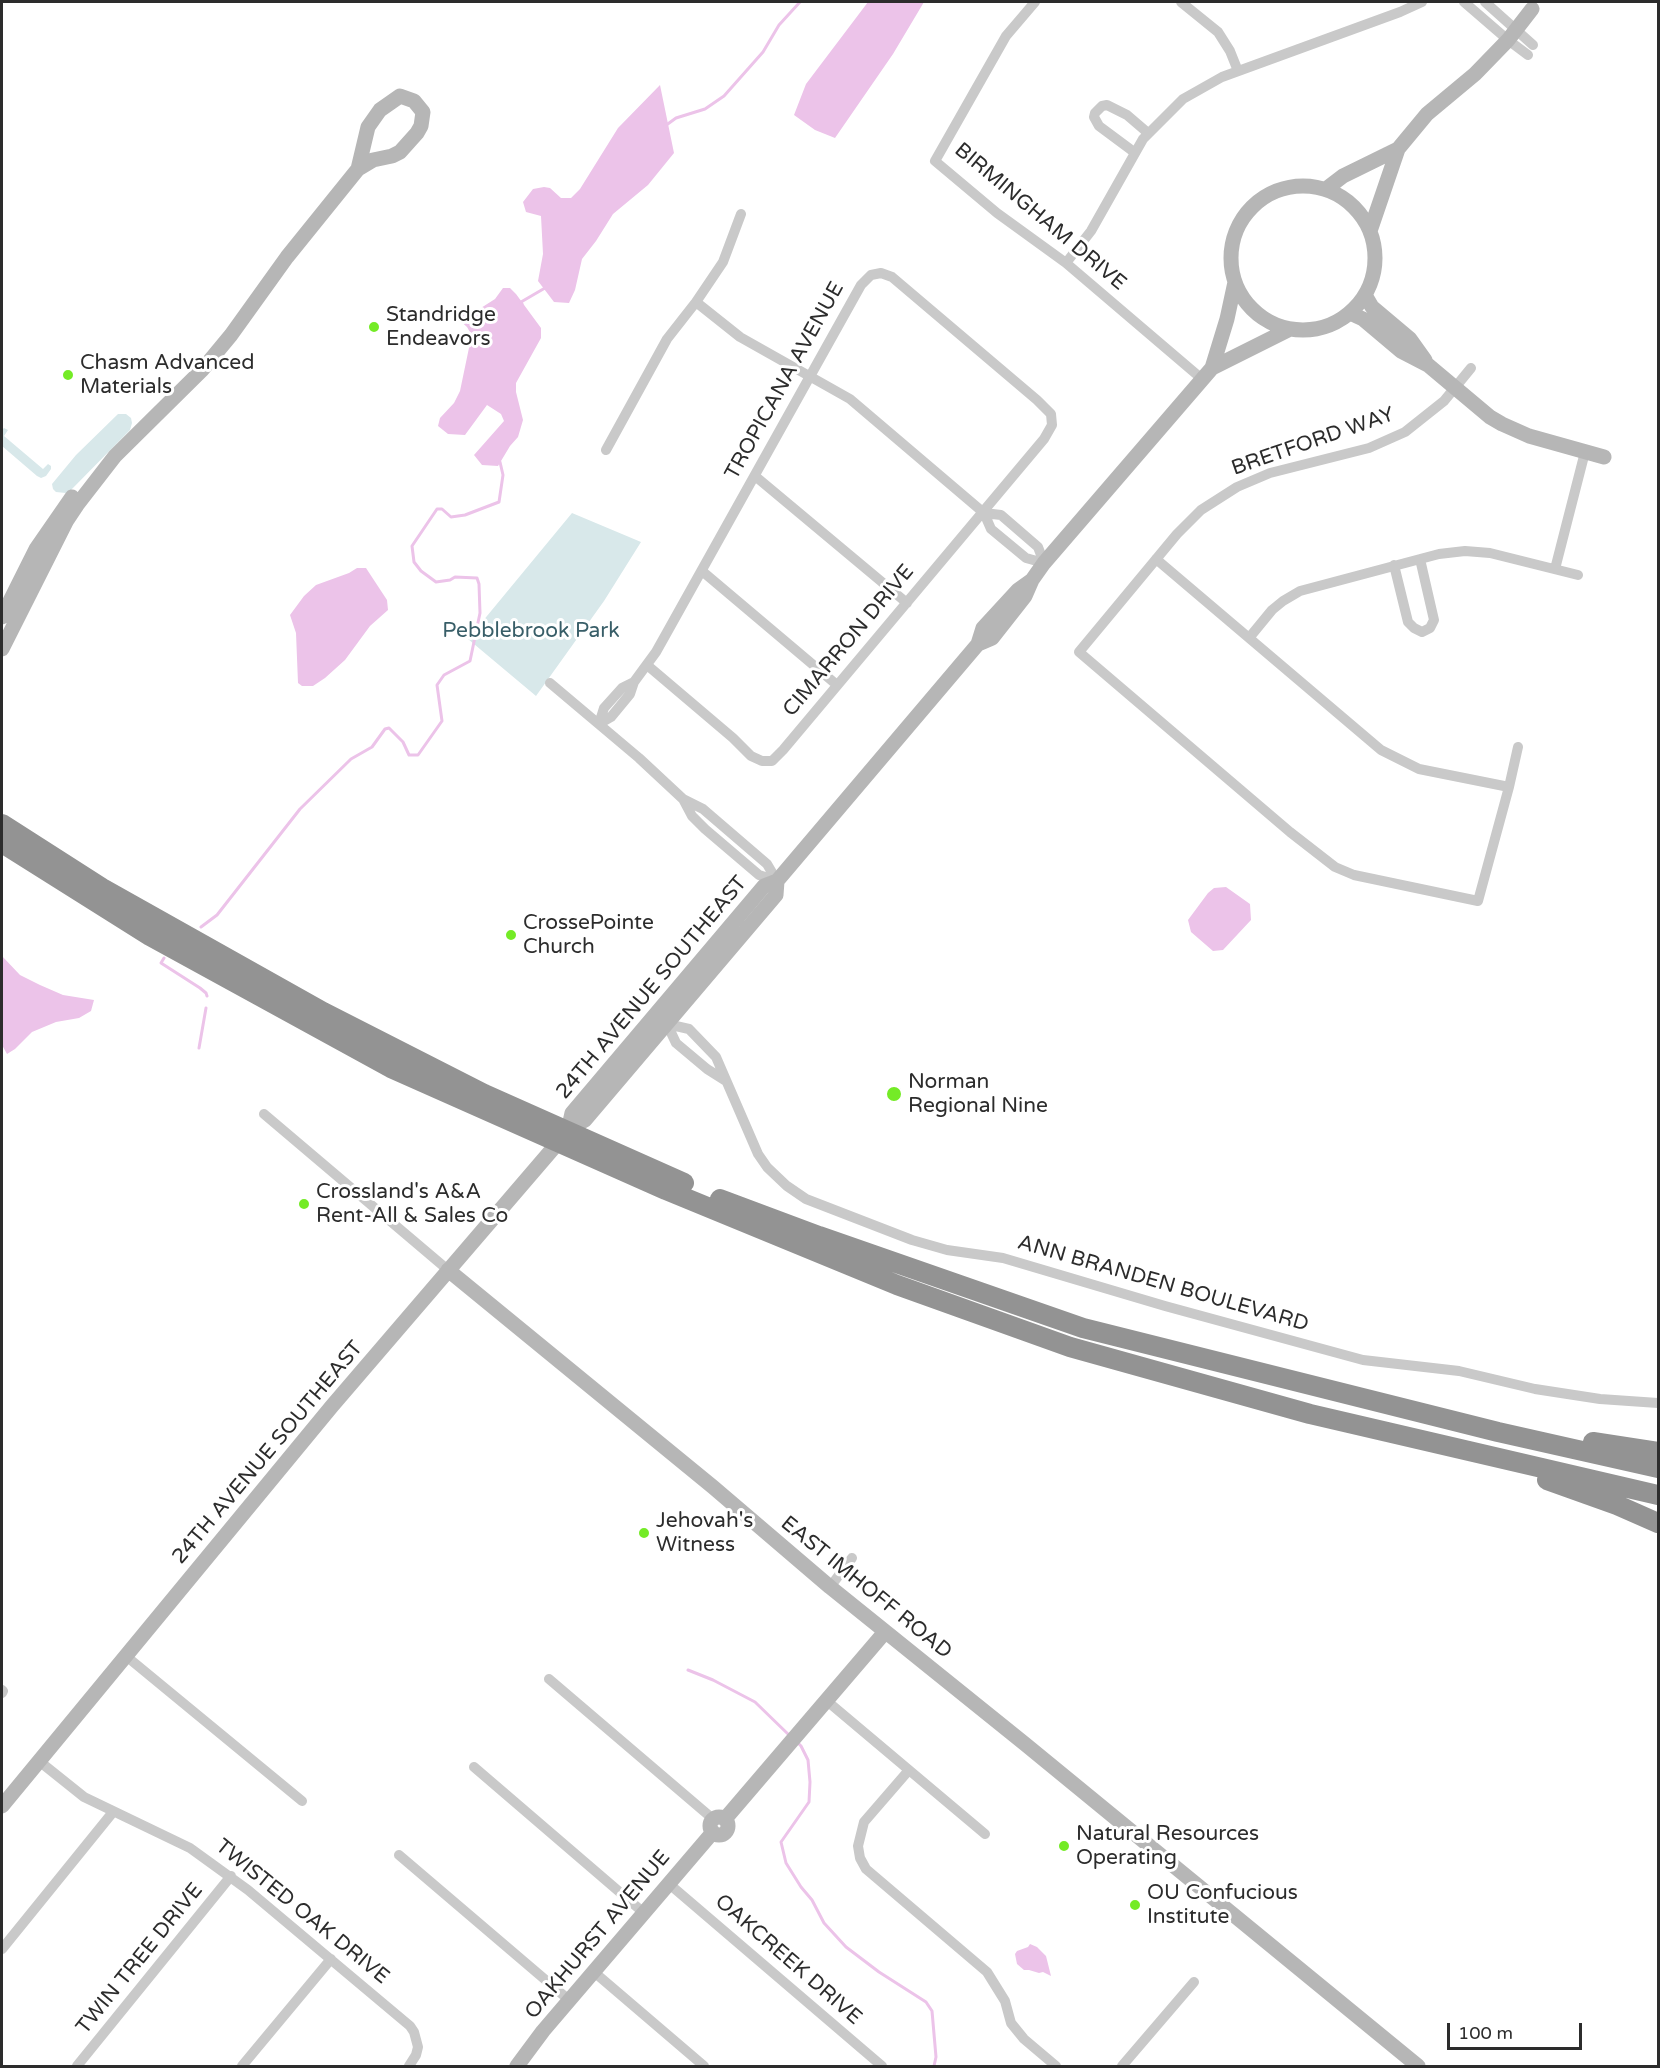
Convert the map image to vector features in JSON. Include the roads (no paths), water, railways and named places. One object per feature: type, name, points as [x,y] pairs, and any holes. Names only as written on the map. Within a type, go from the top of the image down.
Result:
[{"type":"highway","points":[[2,824],[102,888],[323,1012],[484,1094],[776,1236],[897,1285],[1070,1347],[1310,1414],[1659,1496]]},
{"type":"highway","points":[[2,843],[150,936],[391,1068],[565,1134],[722,1200],[1083,1329],[1498,1432],[1659,1468]]},
{"type":"highway","points":[[1498,1432],[1604,1443],[1659,1452]]},
{"type":"highway","points":[[1495,1458],[1659,1523]]},
{"type":"street","name":"BIRMINGHAM DRIVE","points":[[1035,2],[1006,36],[935,161],[997,213],[1066,263],[1207,374]]},
{"type":"street","points":[[1181,2],[1218,32],[1230,51],[1238,71]]},
{"type":"street","points":[[1066,263],[1091,231],[1134,152],[1148,133],[1183,99],[1209,83],[1238,71],[1422,2]]},
{"type":"street","points":[[1464,2],[1530,50]]},
{"type":"street","points":[[1485,2],[1512,35]]},
{"type":"street","name":"24TH AVENUE SOUTHEAST","points":[[1370,231],[1398,149],[1427,114],[1475,74],[1512,35],[1532,9]]},
{"type":"street","points":[[2,649],[67,520],[115,456],[202,370],[231,335],[294,248],[358,169],[373,160],[400,152],[417,133],[421,126],[423,112],[414,101],[400,96],[380,110],[368,127],[358,169]]},
{"type":"street","points":[[1134,152],[1099,126],[1094,117],[1098,108],[1107,105],[1127,115],[1148,133]]},
{"type":"street","name":"24TH AVENUE SOUTHEAST","points":[[1326,189],[1343,176],[1398,149]]},
{"type":"street","name":"24TH AVENUE SOUTHEAST","points":[[1301,186],[1326,189],[1355,208],[1370,231],[1374,246],[1375,266],[1365,295],[1350,314],[1323,328],[1290,329],[1266,320],[1244,300],[1235,282],[1231,258],[1232,245],[1240,221],[1265,196],[1280,189],[1301,186]]},
{"type":"street","points":[[606,450],[667,339],[723,262],[741,214]]},
{"type":"street","name":"TROPICANA AVENUE","points":[[599,724],[611,717],[630,694],[634,682],[670,627],[861,285],[870,275],[881,273],[892,277],[1047,408],[1052,419]]},
{"type":"street","name":"24TH AVENUE SOUTHEAST","points":[[1207,374],[1227,319],[1235,282]]},
{"type":"street","points":[[1365,295],[1372,308],[1410,339],[1428,365]]},
{"type":"street","points":[[696,302],[740,337],[811,376],[857,405],[984,513],[991,529],[1026,558],[1044,563]]},
{"type":"street","points":[[1350,314],[1363,319],[1401,351],[1428,365],[1490,417],[1514,430],[1604,458]]},
{"type":"street","name":"24TH AVENUE SOUTHEAST","points":[[565,1134],[572,1113],[579,1104],[764,886],[777,881],[978,644],[982,628],[1018,590],[1032,580],[1044,563],[1207,374],[1290,329]]},
{"type":"street","name":"BRETFORD WAY","points":[[1472,368],[1456,388],[1418,423],[1385,441],[1360,450],[1270,473],[1228,492],[1190,520],[1079,651],[1290,832],[1335,867],[1354,875],[1478,901],[1509,787]]},
{"type":"street","name":"CIMARRON DRIVE","points":[[647,664],[751,756],[767,762],[777,757],[984,513],[1044,439],[1052,425],[1052,419]]},
{"type":"street","points":[[1555,569],[1585,452]]},
{"type":"street","points":[[2,617],[36,549],[54,520],[94,470],[115,456]]},
{"type":"street","points":[[755,476],[907,603]]},
{"type":"street","points":[[984,513],[1000,515],[1038,547],[1044,563]]},
{"type":"street","points":[[1249,638],[1272,610],[1292,595],[1312,587],[1394,565],[1453,552],[1476,551],[1578,575]]},
{"type":"street","points":[[1156,559],[1381,750],[1419,769],[1509,787],[1518,747]]},
{"type":"street","points":[[1394,565],[1408,622],[1422,632],[1430,628],[1434,620],[1420,559]]},
{"type":"street","points":[[702,571],[837,685]]},
{"type":"street","points":[[550,683],[683,799],[703,809],[767,864],[777,881]]},
{"type":"street","name":"24TH AVENUE SOUTHEAST","points":[[2,1806],[332,1406],[565,1134],[585,1120],[776,895],[777,881]]},
{"type":"street","points":[[667,1024],[676,1043],[726,1082]]},
{"type":"street","name":"ANN BRANDEN BOULEVARD","points":[[667,1024],[689,1029],[716,1057],[758,1154],[767,1167],[787,1186],[806,1199],[912,1240],[947,1250],[1003,1258],[1165,1306],[1363,1360],[1459,1371],[1535,1389],[1600,1399],[1659,1403]]},
{"type":"street","name":"EAST IMHOFF ROAD","points":[[264,1113],[448,1270],[713,1487],[830,1587],[1418,2067]]},
{"type":"street","points":[[830,1587],[852,1558]]},
{"type":"street","name":"OAKHURST AVENUE","points":[[521,2065],[569,2000],[717,1824],[885,1632]]},
{"type":"street","points":[[126,1656],[303,1801]]},
{"type":"street","points":[[549,1679],[717,1824]]},
{"type":"street","points":[[827,1701],[985,1834]]},
{"type":"street","name":"TWISTED OAK DRIVE","points":[[39,1761],[84,1797],[190,1848],[231,1876],[410,2026],[418,2047],[410,2064]]},
{"type":"street","points":[[474,1767],[644,1913]]},
{"type":"street","points":[[909,1770],[864,1822],[858,1846],[860,1858],[866,1869],[987,1972],[1005,2001],[1011,2023],[1023,2039],[1056,2067]]},
{"type":"street","points":[[2,1949],[113,1812]]},
{"type":"street","points":[[399,1855],[569,2000]]},
{"type":"street","name":"TWIN TREE DRIVE","points":[[77,2067],[231,1876]]},
{"type":"street","name":"OAKCREEK DRIVE","points":[[668,1884],[882,2067]]},
{"type":"street","points":[[242,2067],[331,1959]]},
{"type":"street","points":[[594,1972],[705,2067]]},
{"type":"street","points":[[1122,2067],[1194,1982]]},
{"type":"waterway","points":[[665,126],[676,118],[705,109],[724,96],[763,52],[779,25],[800,2]]},
{"type":"waterway","points":[[522,304],[521,302],[545,288]]},
{"type":"waterway","points":[[201,927],[217,915],[300,809],[351,759],[372,747],[385,729],[389,728],[403,742],[409,755],[418,755],[442,721],[437,685],[444,675],[470,661],[480,613],[479,584],[477,578],[455,577],[436,582],[421,571],[414,562],[412,546],[437,509],[442,509],[451,517],[465,515],[499,502],[503,475],[500,462]]},
{"type":"waterway","points":[[164,958],[161,963],[200,988],[207,996]]},
{"type":"waterway","points":[[199,1048],[206,1008]]},
{"type":"waterway","points":[[688,1670],[755,1702],[789,1735]]},
{"type":"waterway","points":[[796,1741],[808,1760],[809,1802],[781,1842],[786,1863],[812,1900],[824,1923],[846,1947],[879,1972],[926,2002],[932,2011],[936,2057],[934,2066]]},
{"type":"place","name":"Standridge Endeavors","points":[[374,327]]},
{"type":"place","name":"Chasm Advanced Materials","points":[[68,375]]},
{"type":"place","name":"CrossePointe Church","points":[[511,935]]},
{"type":"place","name":"Norman Regional Nine","points":[[894,1094]]},
{"type":"place","name":"Crossland's A&A Rent-All & Sales Co","points":[[304,1204]]},
{"type":"place","name":"Jehovah's Witness","points":[[644,1533]]},
{"type":"place","name":"Natural Resources Operating","points":[[1064,1846]]},
{"type":"place","name":"OU Confucious Institute","points":[[1135,1905]]},
{"type":"park label","name":"Pebblebrook Park","points":[[531,631]]}]
